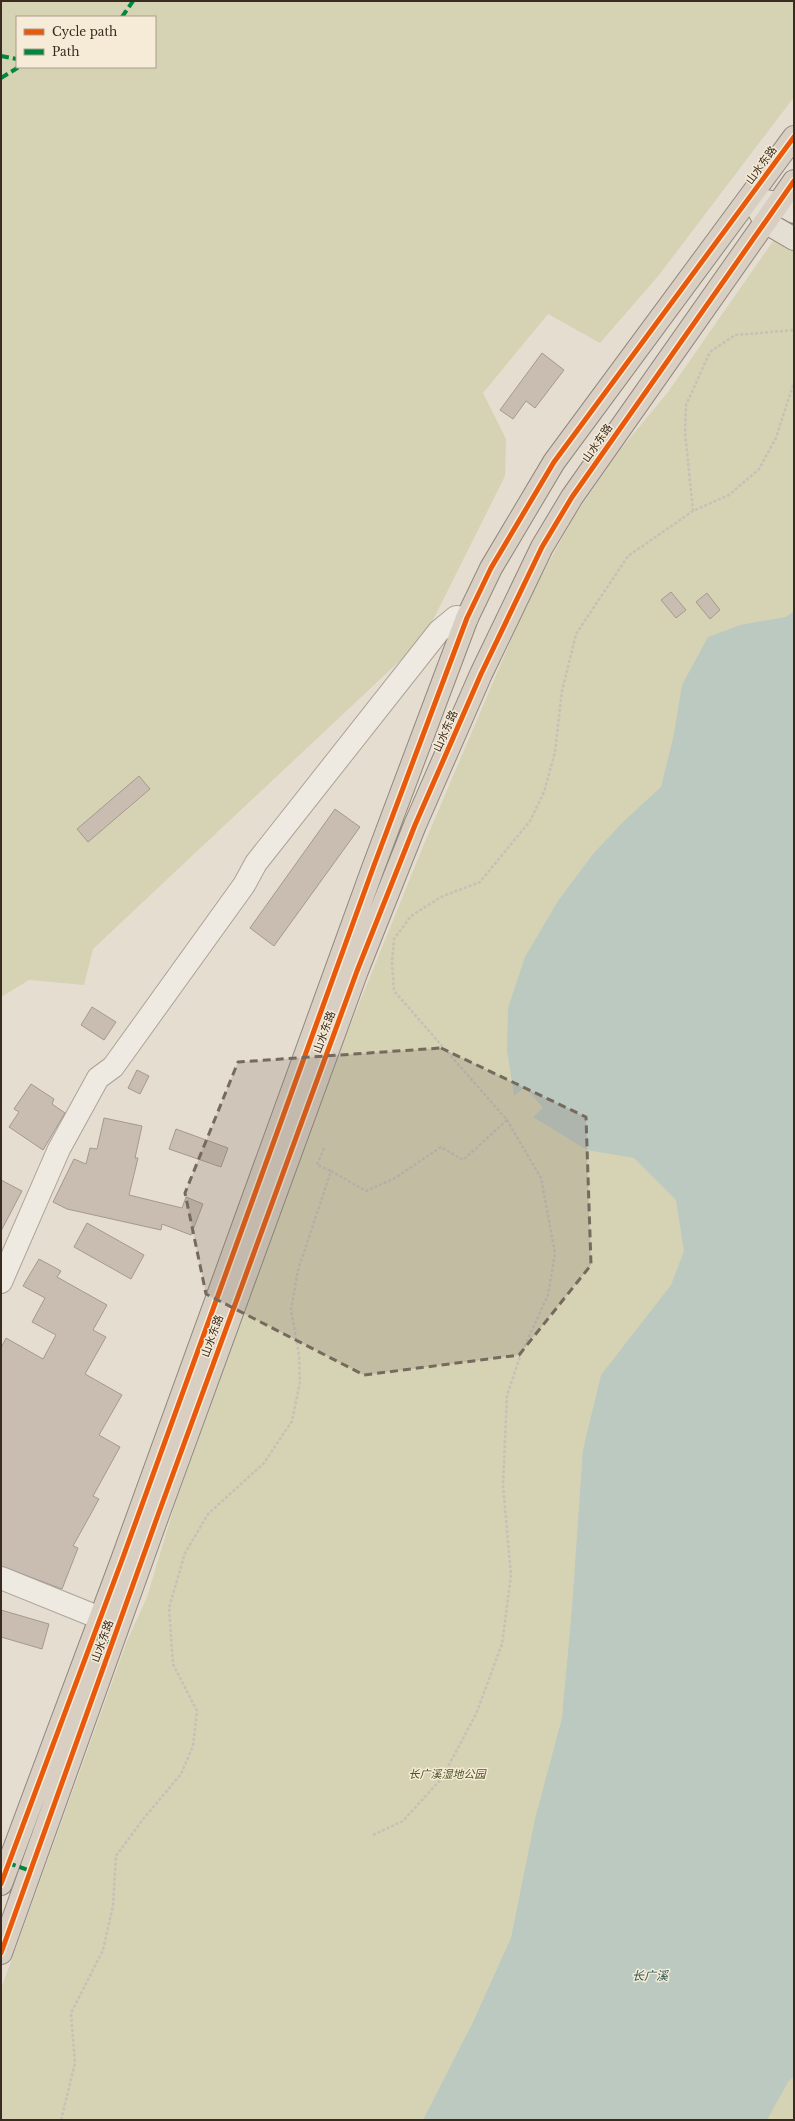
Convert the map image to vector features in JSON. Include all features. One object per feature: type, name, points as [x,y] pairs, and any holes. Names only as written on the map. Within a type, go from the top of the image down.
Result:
[{"type":"highway","name":"山水东路","points":[[1,1953],[174,1470],[348,968],[467,618],[491,568],[554,462],[794,137]]},
{"type":"highway","name":"山水东路","points":[[1,1884],[5,1862],[100,1618],[348,968],[415,825],[484,667],[542,547],[572,497],[602,452],[734,268],[765,222],[786,208],[794,181]]},
{"type":"main road","points":[[750,198],[786,208]]},
{"type":"main road","points":[[750,198],[765,222],[794,239]]},
{"type":"street","points":[[1,1282],[59,1149],[98,1078],[113,1067],[244,885],[256,863],[434,638],[456,617],[467,618]]},
{"type":"street","points":[[1,1578],[100,1618]]},
{"type":"path","points":[[693,511],[685,432],[686,405],[710,352],[735,335],[794,330]]},
{"type":"path","points":[[373,1835],[403,1821],[442,1778],[476,1714],[502,1644],[511,1575],[503,1485],[507,1395],[521,1354],[548,1295],[555,1253],[540,1178],[507,1120],[394,991],[392,964],[394,939],[411,916],[441,897],[480,882],[530,821],[544,792],[555,752],[562,691],[576,634],[628,556],[693,511],[729,494],[759,469],[776,438],[794,382]]},
{"type":"path","points":[[324,1148],[317,1165],[366,1191],[395,1178],[441,1147],[464,1160],[507,1120]]},
{"type":"path","points":[[61,2120],[75,2063],[71,2013],[104,1950],[113,1906],[116,1856],[144,1818],[181,1774],[193,1746],[198,1711],[173,1664],[169,1608],[185,1553],[208,1514],[264,1463],[292,1421],[300,1382],[299,1355],[291,1310],[298,1270],[330,1171]]},
{"type":"highlighted area","points":[[441,1048],[586,1117],[591,1265],[519,1355],[364,1375],[206,1294],[185,1193],[238,1062]]},
{"type":"green space","points":[[1,1],[794,1],[794,97],[659,275],[600,343],[548,314],[483,393],[506,439],[505,476],[424,638],[93,949],[84,985],[29,980],[1,997]]},
{"type":"green space","name":"长广溪湿地公园","points":[[794,211],[794,2120],[1,2120],[1,1989],[127,1641],[147,1597],[175,1504],[337,1058],[424,844],[529,598],[575,515],[620,450],[668,392]]},
{"type":"water","name":"长广溪","points":[[794,611],[794,2076],[788,2082],[767,2120],[423,2120],[473,2022],[511,1938],[535,1819],[562,1718],[572,1608],[583,1450],[601,1375],[671,1285],[684,1251],[676,1200],[634,1158],[587,1150],[533,1117],[543,1108],[525,1087],[514,1096],[507,1050],[508,1008],[525,957],[558,901],[593,854],[623,822],[661,787],[674,734],[682,685],[708,637],[740,625],[786,617]]},
{"type":"building","points":[[542,353],[564,370],[535,408],[526,401],[513,419],[500,410]]},
{"type":"building","points":[[671,592],[686,610],[676,618],[661,600]]},
{"type":"building","points":[[707,593],[720,610],[710,619],[696,602]]},
{"type":"building","points":[[139,776],[150,789],[88,842],[77,829]]},
{"type":"building","points":[[335,809],[360,827],[274,946],[250,928]]},
{"type":"building","points":[[92,1007],[116,1022],[104,1040],[81,1025]]},
{"type":"building","points":[[137,1070],[149,1076],[140,1094],[128,1088]]},
{"type":"building","points":[[31,1084],[54,1099],[52,1104],[65,1113],[43,1150],[9,1127],[19,1112],[14,1109]]},
{"type":"building","points":[[104,1118],[142,1126],[135,1158],[138,1158],[129,1195],[182,1208],[186,1197],[203,1204],[191,1235],[162,1224],[161,1230],[67,1209],[53,1202],[74,1159],[86,1164],[90,1148],[97,1149]]},
{"type":"building","points":[[176,1129],[228,1148],[221,1167],[169,1149]]},
{"type":"building","points":[[1,1180],[22,1191],[1,1231]]},
{"type":"building","points":[[87,1223],[144,1255],[131,1279],[74,1247]]},
{"type":"building","points":[[39,1259],[61,1271],[57,1277],[107,1305],[93,1330],[106,1337],[85,1374],[122,1395],[99,1435],[120,1447],[93,1496],[99,1499],[73,1546],[78,1548],[62,1589],[1,1566],[1,1348],[6,1338],[43,1359],[56,1335],[32,1322],[45,1298],[23,1286]]},
{"type":"building","points":[[1,1610],[49,1624],[42,1649],[1,1637]]},
{"type":"marked path","points":[[123,16],[133,1]]},
{"type":"marked path","points":[[1,56],[16,59]]},
{"type":"marked path","points":[[1,78],[17,68]]},
{"type":"marked path","points":[[93,1637],[112,1643]]},
{"type":"marked path","points":[[8,1863],[31,1871]]},
{"type":"cycle path","points":[[1,1884],[122,1560],[373,868],[467,618],[491,568],[554,462],[794,137]]},
{"type":"cycle path","points":[[1,1953],[158,1515],[357,971],[415,825],[481,674],[542,547],[572,497],[794,181]]}]
